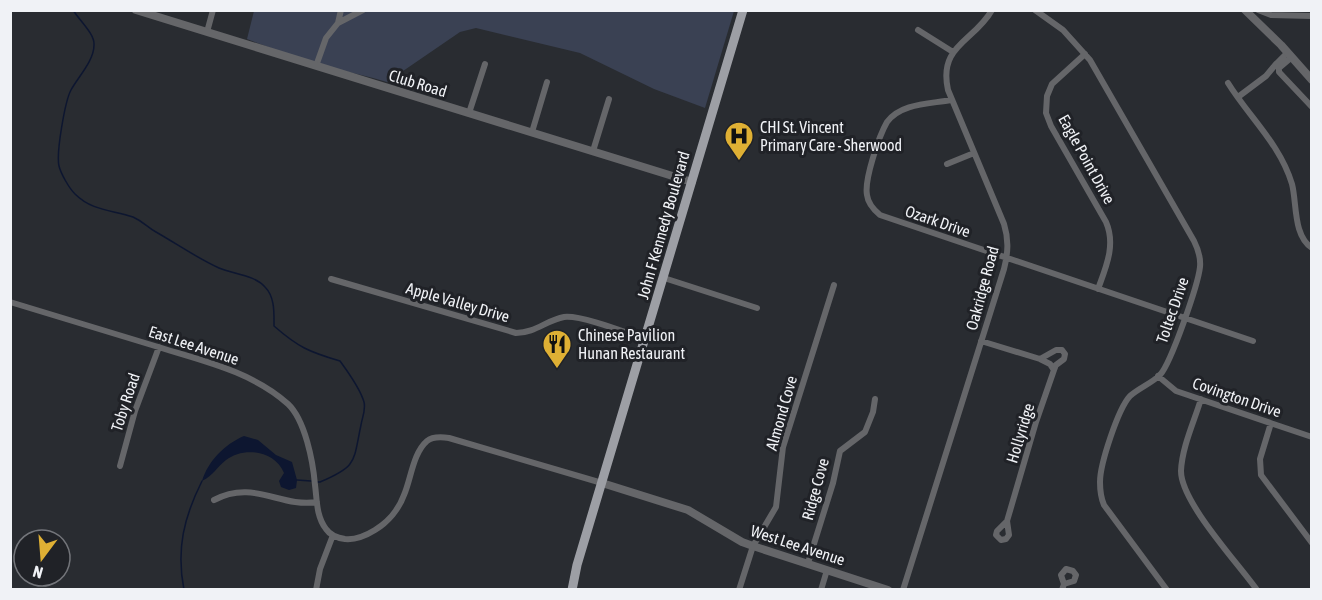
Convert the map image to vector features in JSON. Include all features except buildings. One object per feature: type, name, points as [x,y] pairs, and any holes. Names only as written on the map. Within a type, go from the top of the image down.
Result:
[{"type":"main road","name":"John F Kennedy Boulevard","points":[[572,590],[743,10]]},
{"type":"street","name":"Club Road","points":[[136,10],[692,182]]},
{"type":"street","points":[[207,32],[213,10]]},
{"type":"street","points":[[316,66],[326,39],[338,23],[341,10]]},
{"type":"street","points":[[338,23],[363,10]]},
{"type":"street","points":[[918,30],[953,52],[981,25],[992,10]]},
{"type":"street","name":"Toltec Drive","points":[[1035,10],[1063,30],[1085,54],[1197,248],[1200,266],[1171,357],[1158,376],[1124,403],[1103,464],[1100,483],[1102,500],[1108,512],[1167,590]]},
{"type":"street","points":[[1245,10],[1290,55],[1311,80]]},
{"type":"street","points":[[1258,10],[1271,15],[1311,16]]},
{"type":"street","name":"Oakridge Road","points":[[903,590],[1006,259],[1008,245],[1006,232],[951,100],[946,78],[948,62],[953,52]]},
{"type":"street","name":"Eagle Point Drive","points":[[1085,54],[1052,84],[1046,106],[1051,126],[1106,222],[1110,233],[1110,252],[1098,289]]},
{"type":"street","points":[[1238,97],[1290,55]]},
{"type":"street","points":[[470,113],[485,64]]},
{"type":"street","points":[[1277,66],[1279,72],[1311,107]]},
{"type":"street","points":[[532,132],[548,82]]},
{"type":"street","points":[[1228,83],[1268,135],[1292,183],[1301,235],[1311,248]]},
{"type":"street","points":[[593,151],[609,99]]},
{"type":"street","name":"Ozark Drive","points":[[951,100],[904,108],[890,117],[866,184],[868,200],[876,212],[885,218],[1252,341]]},
{"type":"street","points":[[947,164],[974,153]]},
{"type":"street","points":[[664,278],[757,308]]},
{"type":"street","name":"Apple Valley Drive","points":[[331,279],[516,333],[530,332],[552,320],[570,317],[645,339]]},
{"type":"street","name":"Almond Cove","points":[[739,590],[753,546],[776,507],[783,447],[834,285]]},
{"type":"street","name":"East Lee Avenue","points":[[10,302],[228,369],[281,398],[290,405],[300,424],[324,526],[333,535]]},
{"type":"street","points":[[981,341],[1040,359],[1050,364],[1054,370]]},
{"type":"street","name":"Toby Road","points":[[120,466],[135,411],[159,347]]},
{"type":"street","name":"Hollyridge","points":[[1007,521],[1054,370],[1056,365],[1064,359],[1065,352],[1056,350],[1040,359]]},
{"type":"street","name":"Covington Drive","points":[[1158,376],[1176,391],[1311,438]]},
{"type":"street","name":"Ridge Cove","points":[[808,563],[840,451],[865,432],[873,412],[875,399]]},
{"type":"street","points":[[1201,399],[1182,463],[1183,485],[1190,502],[1257,590]]},
{"type":"street","points":[[1271,423],[1260,459],[1261,475],[1311,543]]},
{"type":"street","points":[[316,590],[320,569],[333,535],[346,539],[359,537],[382,525],[401,502],[420,449],[427,441],[437,437],[449,438],[602,483]]},
{"type":"street","name":"West Lee Avenue","points":[[602,483],[688,510],[742,542],[888,590]]},
{"type":"street","points":[[214,500],[242,491],[300,502],[317,502]]},
{"type":"street","points":[[821,590],[827,570]]},
{"type":"shaded area","points":[[254,11],[734,11],[705,108],[654,89],[580,53],[476,28],[460,32],[387,82],[275,53],[271,48],[247,39]]},
{"type":"shaded area","points":[[244,436],[258,440],[276,455],[292,462],[297,480],[296,488],[289,490],[281,487],[279,481],[284,473],[274,460],[250,452],[241,453],[226,460],[202,481],[208,467],[218,454]]},
{"type":"waterway","points":[[73,10],[89,32],[94,45],[91,57],[71,90],[66,105],[58,159],[63,177],[75,194],[88,204],[133,217],[211,264],[261,283],[272,300],[274,326],[304,348],[340,361],[354,380],[362,397],[364,414],[355,455],[348,467],[316,482]]},
{"type":"waterway","points":[[297,480],[311,481]]},
{"type":"waterway","points":[[184,590],[181,561],[183,534],[190,507],[202,481]]},
{"type":"place","name":"CHI St. Vincent Primary Care - Sherwood","points":[[739,162]]},
{"type":"place","name":"Chinese Pavilion Hunan Restaurant","points":[[557,370]]}]
